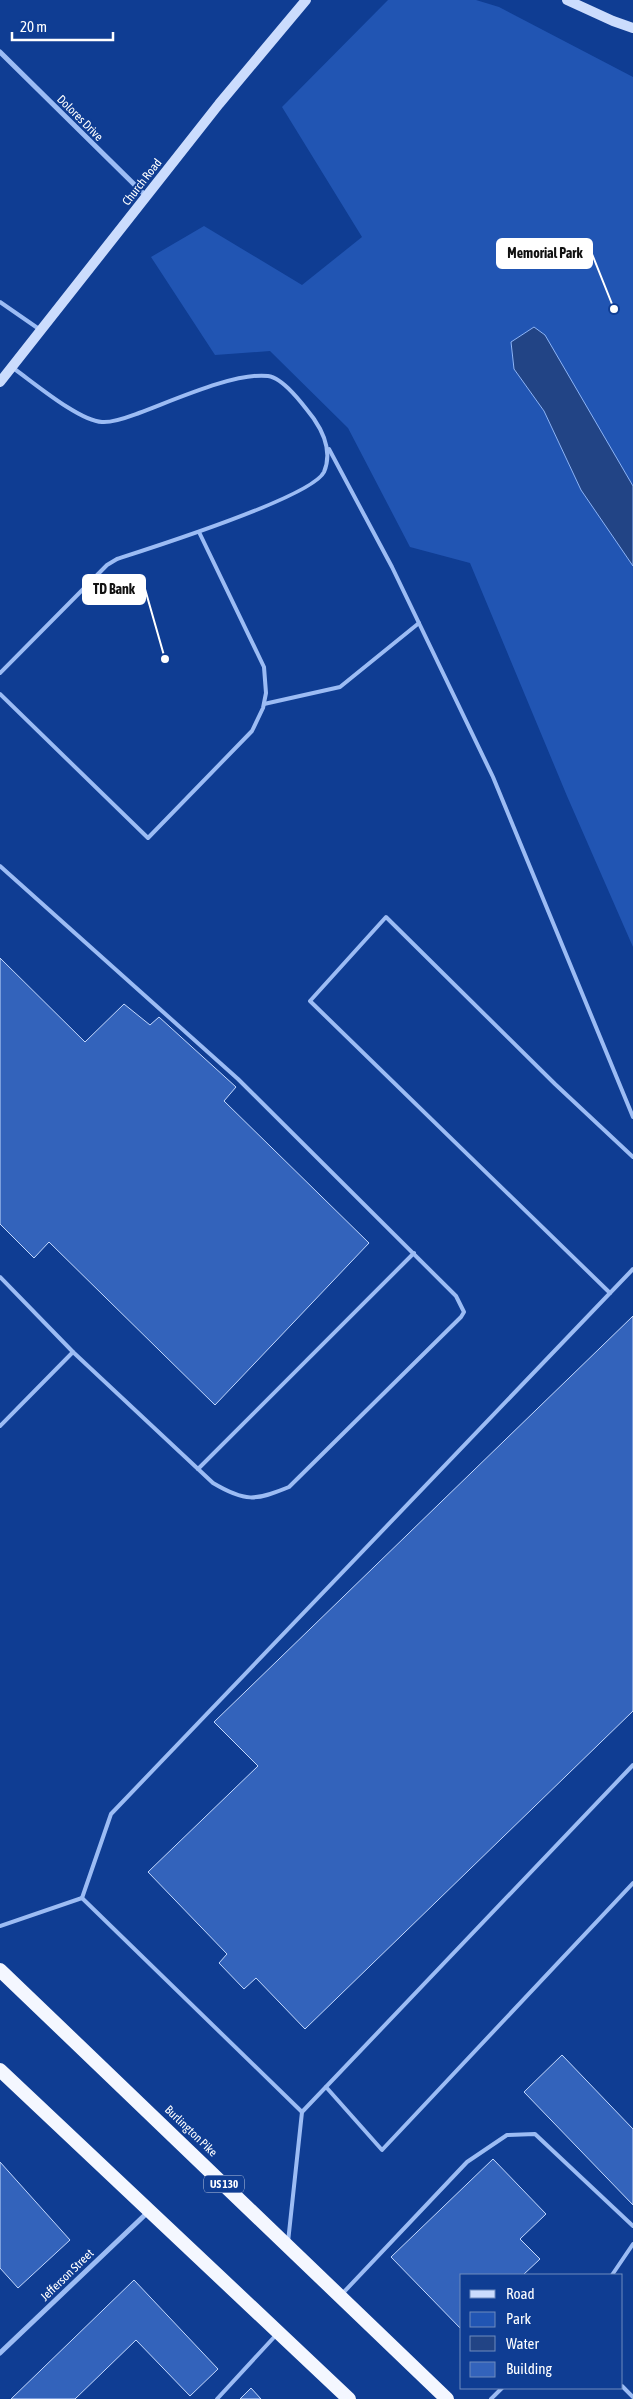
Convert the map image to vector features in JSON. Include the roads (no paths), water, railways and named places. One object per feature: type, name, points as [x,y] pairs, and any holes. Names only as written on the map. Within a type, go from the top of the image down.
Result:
[{"type":"highway","name":"Burlington Pike","points":[[0,1970],[288,2244],[447,2399]]},
{"type":"highway","points":[[0,2070],[148,2212],[349,2399]]},
{"type":"main road","name":"Church Road","points":[[0,382],[219,104],[306,0]]},
{"type":"main road","points":[[567,0],[633,28]]},
{"type":"street","name":"Dolores Drive","points":[[0,52],[147,197]]},
{"type":"street","name":"Jefferson Street","points":[[0,2353],[148,2212]]},
{"type":"lane","points":[[0,302],[40,330]]},
{"type":"lane","points":[[11,367],[81,416],[102,422],[125,418],[238,378],[270,376],[295,393],[316,422],[419,624],[493,777],[633,1117]]},
{"type":"lane","points":[[0,673],[107,565],[117,559],[199,532],[307,488],[323,473],[329,449]]},
{"type":"lane","points":[[0,694],[148,838],[252,732],[259,721],[264,704],[266,678],[264,667],[199,532]]},
{"type":"lane","points":[[264,704],[340,687],[419,624]]},
{"type":"lane","points":[[0,866],[238,1080],[456,1296],[463,1306],[464,1312],[289,1487],[262,1498],[235,1496],[213,1483],[73,1352],[0,1277]]},
{"type":"lane","points":[[610,1293],[310,1001],[386,917],[555,1084],[633,1157]]},
{"type":"lane","points":[[198,1469],[414,1253]]},
{"type":"lane","points":[[82,1898],[111,1814],[633,1269]]},
{"type":"lane","points":[[0,1426],[73,1352]]},
{"type":"lane","points":[[288,2244],[302,2112],[633,1765]]},
{"type":"lane","points":[[326,2087],[382,2150],[633,1883]]},
{"type":"lane","points":[[0,1926],[82,1898]]},
{"type":"lane","points":[[82,1898],[302,2112]]},
{"type":"lane","points":[[341,2295],[467,2162],[507,2134],[535,2134],[633,2226]]},
{"type":"lane","points":[[613,2274],[633,2244]]},
{"type":"lane","points":[[217,2399],[278,2332]]},
{"type":"lane","points":[[623,2387],[633,2397]]},
{"type":"lane","points":[[491,2399],[501,2389]]},
{"type":"water","points":[[534,327],[545,335],[633,486],[633,566],[581,490],[544,411],[514,369],[511,342]]},
{"type":"place","name":"Memorial Park","points":[[614,309]]},
{"type":"place","name":"TD Bank","points":[[165,659]]}]
